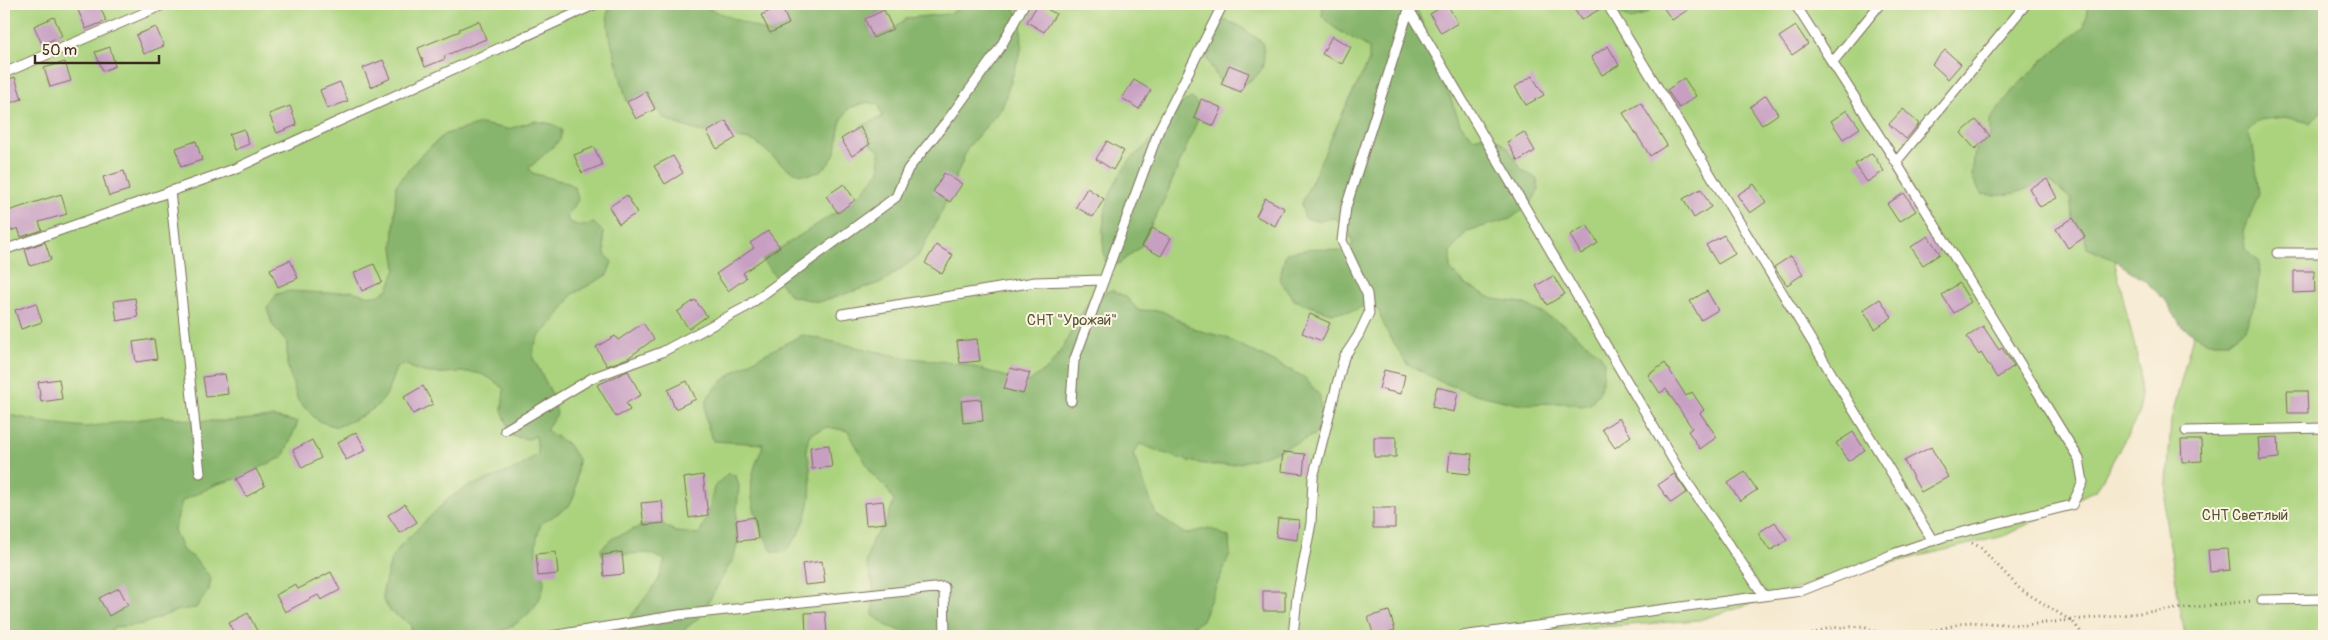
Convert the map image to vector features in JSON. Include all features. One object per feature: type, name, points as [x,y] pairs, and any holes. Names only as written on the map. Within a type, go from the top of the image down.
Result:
[{"type":"lane","points":[[4,73],[165,4]]},
{"type":"lane","points":[[4,250],[234,169],[596,4]]},
{"type":"lane","points":[[505,430],[592,378],[662,352],[746,307],[896,197],[908,169],[950,117],[1000,48],[1024,4]]},
{"type":"lane","points":[[1071,401],[1074,361],[1159,130],[1223,4]]},
{"type":"lane","points":[[1607,4],[1933,540]]},
{"type":"lane","points":[[1461,636],[1801,591],[1933,540],[2072,505],[2083,482],[2079,458],[1896,162],[1795,4]]},
{"type":"lane","points":[[1832,63],[1880,4]]},
{"type":"lane","points":[[1896,162],[2026,4]]},
{"type":"lane","points":[[1407,6],[1679,470],[1764,596]]},
{"type":"lane","points":[[1293,636],[1297,597],[1312,523],[1313,478],[1344,357],[1358,336],[1369,313],[1367,294],[1342,241],[1346,207],[1407,6]]},
{"type":"lane","points":[[170,191],[200,473]]},
{"type":"lane","points":[[2277,252],[2324,253]]},
{"type":"lane","points":[[842,314],[1034,282],[1104,280]]},
{"type":"lane","points":[[2186,431],[2324,428]]},
{"type":"lane","points":[[551,636],[679,615],[944,587],[945,636]]},
{"type":"lane","points":[[2262,600],[2324,599]]},
{"type":"path","points":[[1953,535],[1980,547],[2020,589],[2073,622],[2084,636]]},
{"type":"path","points":[[1912,636],[1968,622],[2026,626],[2262,600]]},
{"type":"path","points":[[1807,636],[1829,628],[1864,626],[1884,636]]},
{"type":"green space","name":"СНТ \"Урожай\"","points":[[4,4],[2104,4],[2108,234],[2140,369],[2140,412],[2097,489],[2004,536],[1843,574],[1699,620],[1474,636],[4,636]]},
{"type":"green space","points":[[612,4],[697,4],[770,33],[789,24],[781,6],[782,4],[882,4],[884,10],[865,19],[873,38],[893,29],[907,18],[949,14],[967,4],[1013,4],[1021,22],[1022,47],[1002,108],[968,147],[942,211],[918,256],[883,282],[819,302],[791,296],[762,260],[855,200],[880,171],[879,150],[870,144],[860,127],[882,117],[879,105],[868,102],[849,108],[841,121],[837,147],[830,162],[820,171],[800,174],[790,170],[755,142],[736,138],[726,121],[707,132],[698,131],[662,117],[646,91],[627,102],[609,34],[607,14]]},
{"type":"green space","points":[[1323,4],[1415,4],[1460,123],[1473,138],[1490,134],[1507,147],[1522,170],[1537,179],[1539,190],[1530,204],[1510,219],[1467,231],[1450,252],[1450,269],[1466,285],[1494,299],[1523,303],[1563,324],[1600,354],[1604,362],[1603,378],[1599,393],[1590,404],[1582,406],[1566,403],[1517,404],[1476,394],[1441,382],[1406,363],[1386,330],[1378,310],[1368,304],[1353,311],[1330,313],[1294,300],[1279,279],[1286,253],[1316,248],[1345,252],[1353,244],[1347,226],[1334,218],[1319,221],[1305,218],[1301,205],[1344,110],[1369,61],[1369,48],[1338,30],[1322,16]]},
{"type":"green space","points":[[1613,4],[1658,4],[1646,13],[1631,20],[1617,11]]},
{"type":"green space","points":[[2088,4],[2324,4],[2324,109],[2310,123],[2286,117],[2259,120],[2248,131],[2254,152],[2259,193],[2244,231],[2245,250],[2260,262],[2256,300],[2245,329],[2228,342],[2207,342],[2181,326],[2166,301],[2144,280],[2114,260],[2087,248],[2085,237],[2073,218],[2070,198],[2047,179],[2015,193],[1991,195],[1981,194],[1972,177],[1975,149],[1990,136],[1990,120],[2013,90],[2042,61],[2084,27]]},
{"type":"green space","points":[[1223,20],[1238,25],[1262,42],[1264,52],[1264,60],[1259,73],[1248,82],[1232,89],[1220,82],[1206,57],[1216,25]]},
{"type":"green space","name":"СНТ Светлый","points":[[2324,77],[2324,636],[2185,636],[2165,516],[2171,420],[2211,266],[2236,90]]},
{"type":"green space","points":[[1192,98],[1201,109],[1198,119],[1165,198],[1140,247],[1116,265],[1106,263],[1103,235],[1104,221],[1106,207],[1117,180],[1134,156],[1146,146],[1183,102]]},
{"type":"green space","points":[[535,121],[552,124],[562,130],[560,140],[529,168],[532,173],[568,183],[575,188],[578,200],[567,217],[569,222],[581,226],[594,223],[603,232],[605,254],[612,262],[607,275],[573,294],[553,323],[539,336],[533,348],[533,358],[552,394],[557,414],[546,430],[569,445],[578,459],[575,494],[569,506],[541,524],[536,554],[543,576],[542,593],[532,610],[516,624],[497,633],[481,637],[411,636],[411,624],[391,612],[383,600],[383,590],[391,560],[401,545],[449,498],[465,488],[518,468],[538,454],[536,436],[528,439],[512,436],[502,410],[504,389],[488,377],[468,372],[424,372],[407,365],[397,367],[385,397],[370,411],[337,427],[318,421],[298,401],[287,365],[287,343],[272,324],[267,308],[277,294],[290,291],[324,293],[352,291],[378,296],[388,289],[396,269],[393,247],[396,185],[420,156],[445,134],[481,124],[508,129]]},
{"type":"green space","points":[[1112,290],[1126,297],[1138,310],[1162,311],[1197,330],[1224,337],[1304,377],[1320,396],[1321,421],[1317,433],[1272,453],[1226,465],[1193,462],[1140,444],[1133,454],[1156,515],[1185,534],[1209,528],[1229,537],[1230,554],[1202,620],[1179,636],[917,636],[887,626],[873,615],[873,585],[866,562],[872,540],[887,520],[894,501],[888,490],[872,474],[848,431],[828,427],[810,434],[808,440],[806,449],[811,480],[809,503],[803,525],[798,535],[783,553],[772,551],[755,514],[752,494],[753,473],[763,444],[713,441],[707,425],[705,413],[709,396],[726,378],[751,361],[802,335],[902,357],[964,364],[1027,383],[1049,367],[1058,355],[1091,297]]},
{"type":"green space","points":[[4,414],[48,423],[86,427],[163,416],[194,421],[230,421],[273,417],[298,422],[283,457],[236,479],[217,484],[182,501],[174,530],[183,551],[193,557],[211,578],[209,590],[196,608],[179,610],[143,624],[115,627],[104,636],[4,636]]},
{"type":"green space","points":[[728,473],[736,476],[739,486],[736,520],[738,541],[734,557],[700,617],[679,636],[619,636],[619,632],[658,581],[665,560],[648,553],[602,555],[601,549],[613,538],[644,525],[661,523],[676,532],[699,534],[708,515],[714,487]]},
{"type":"building","points":[[99,4],[106,21],[86,29],[78,10]]},
{"type":"building","points":[[1038,4],[1056,14],[1044,32],[1027,22]]},
{"type":"building","points":[[1447,4],[1458,23],[1441,33],[1430,14]]},
{"type":"building","points":[[1571,4],[1601,4],[1602,8],[1581,20]]},
{"type":"building","points":[[1661,4],[1697,4],[1672,20]]},
{"type":"building","points":[[781,6],[789,24],[770,33],[761,15]]},
{"type":"building","points":[[884,10],[893,29],[873,38],[865,19]]},
{"type":"building","points":[[54,17],[62,36],[42,44],[34,26]]},
{"type":"building","points":[[479,21],[486,39],[444,56],[445,59],[425,67],[418,48]]},
{"type":"building","points":[[1796,26],[1808,44],[1792,55],[1779,37]]},
{"type":"building","points":[[156,27],[164,46],[144,54],[136,35]]},
{"type":"building","points":[[1332,36],[1351,47],[1342,64],[1322,54]]},
{"type":"building","points":[[1608,46],[1619,65],[1602,75],[1591,57]]},
{"type":"building","points":[[110,47],[115,66],[103,71],[95,52]]},
{"type":"building","points":[[1945,50],[1961,64],[1948,79],[1932,64]]},
{"type":"building","points":[[383,60],[391,78],[371,87],[363,68]]},
{"type":"building","points":[[65,62],[71,81],[50,87],[44,68]]},
{"type":"building","points":[[1229,65],[1249,73],[1241,92],[1221,84]]},
{"type":"building","points":[[1532,76],[1544,95],[1526,105],[1515,87]]},
{"type":"building","points":[[15,77],[22,99],[4,105],[4,81]]},
{"type":"building","points":[[1684,78],[1696,96],[1679,108],[1667,90]]},
{"type":"building","points":[[1134,80],[1151,90],[1139,109],[1122,98]]},
{"type":"building","points":[[340,82],[348,101],[327,109],[320,90]]},
{"type":"building","points":[[646,91],[655,109],[636,119],[627,102]]},
{"type":"building","points":[[1766,95],[1778,114],[1762,125],[1750,107]]},
{"type":"building","points":[[1201,99],[1222,108],[1214,126],[1194,118]]},
{"type":"building","points":[[1641,103],[1667,145],[1650,156],[1623,113]]},
{"type":"building","points":[[290,106],[297,125],[277,133],[269,114]]},
{"type":"building","points":[[1903,109],[1919,124],[1906,139],[1889,124]]},
{"type":"building","points":[[1847,110],[1860,128],[1843,139],[1831,121]]},
{"type":"building","points":[[1976,120],[1990,136],[1975,149],[1961,133]]},
{"type":"building","points":[[726,121],[736,138],[717,149],[707,132]]},
{"type":"building","points":[[860,127],[870,144],[852,156],[841,139]]},
{"type":"building","points":[[244,129],[249,144],[234,150],[229,134]]},
{"type":"building","points":[[1524,132],[1535,151],[1518,161],[1507,142]]},
{"type":"building","points":[[196,141],[202,160],[181,167],[176,148]]},
{"type":"building","points":[[1107,141],[1124,151],[1113,170],[1096,159]]},
{"type":"building","points":[[594,147],[602,165],[582,173],[574,155]]},
{"type":"building","points":[[1872,153],[1884,171],[1867,182],[1855,164]]},
{"type":"building","points":[[673,156],[683,173],[665,184],[654,166]]},
{"type":"building","points":[[124,171],[129,190],[109,196],[103,177]]},
{"type":"building","points":[[944,173],[962,184],[950,202],[933,192]]},
{"type":"building","points":[[2047,179],[2057,198],[2040,207],[2029,188]]},
{"type":"building","points":[[844,184],[855,200],[838,213],[826,196]]},
{"type":"building","points":[[1754,184],[1766,202],[1750,213],[1737,195]]},
{"type":"building","points":[[1087,188],[1104,199],[1093,217],[1076,207]]},
{"type":"building","points":[[1701,189],[1711,207],[1694,218],[1683,199]]},
{"type":"building","points":[[1904,193],[1916,211],[1899,222],[1887,204]]},
{"type":"building","points":[[61,194],[67,214],[39,222],[42,230],[21,237],[18,228],[11,231],[5,212]]},
{"type":"building","points":[[627,195],[637,213],[619,224],[609,207]]},
{"type":"building","points":[[1265,198],[1284,208],[1275,226],[1256,216]]},
{"type":"building","points":[[2073,218],[2085,237],[2068,248],[2056,229]]},
{"type":"building","points":[[1587,225],[1598,243],[1581,254],[1570,235]]},
{"type":"building","points":[[1152,228],[1171,238],[1161,256],[1142,246]]},
{"type":"building","points":[[768,231],[780,247],[743,273],[746,278],[728,291],[716,274],[754,248],[750,243]]},
{"type":"building","points":[[1724,235],[1735,254],[1718,264],[1706,245]]},
{"type":"building","points":[[1928,236],[1940,254],[1923,265],[1911,247]]},
{"type":"building","points":[[45,242],[51,260],[30,266],[25,249]]},
{"type":"building","points":[[936,245],[953,255],[942,274],[925,263]]},
{"type":"building","points":[[1791,256],[1803,274],[1787,285],[1774,267]]},
{"type":"building","points":[[290,260],[298,278],[278,287],[270,269]]},
{"type":"building","points":[[374,264],[382,282],[362,291],[354,273]]},
{"type":"building","points":[[2294,271],[2314,271],[2315,292],[2294,293]]},
{"type":"building","points":[[1553,276],[1565,294],[1547,305],[1536,286]]},
{"type":"building","points":[[1959,283],[1971,302],[1954,313],[1942,295]]},
{"type":"building","points":[[1707,291],[1718,310],[1701,320],[1690,301]]},
{"type":"building","points":[[135,298],[138,317],[117,321],[114,301]]},
{"type":"building","points":[[1880,299],[1892,317],[1875,329],[1863,310]]},
{"type":"building","points":[[695,300],[707,316],[689,329],[677,312]]},
{"type":"building","points":[[36,303],[42,322],[21,329],[15,310]]},
{"type":"building","points":[[1310,314],[1330,323],[1322,341],[1302,333]]},
{"type":"building","points":[[643,323],[654,339],[628,358],[607,366],[596,347],[615,336],[618,340]]},
{"type":"building","points":[[1983,326],[1999,350],[2002,348],[2014,366],[1997,378],[1981,353],[1979,355],[1967,337]]},
{"type":"building","points":[[154,339],[157,359],[136,362],[133,342]]},
{"type":"building","points":[[977,339],[980,361],[960,363],[957,341]]},
{"type":"building","points":[[1665,363],[1686,396],[1692,392],[1704,410],[1700,413],[1717,437],[1700,449],[1688,431],[1692,428],[1666,389],[1660,393],[1648,375]]},
{"type":"building","points":[[1010,368],[1030,373],[1023,394],[1004,389]]},
{"type":"building","points":[[1384,370],[1405,375],[1401,394],[1379,389]]},
{"type":"building","points":[[628,371],[641,395],[626,403],[630,410],[616,417],[597,385]]},
{"type":"building","points":[[225,374],[228,394],[206,397],[203,377]]},
{"type":"building","points":[[59,379],[62,399],[41,402],[38,382]]},
{"type":"building","points":[[687,381],[696,399],[675,409],[668,390]]},
{"type":"building","points":[[423,386],[433,404],[413,414],[404,397]]},
{"type":"building","points":[[1437,387],[1458,392],[1454,412],[1432,407]]},
{"type":"building","points":[[2287,391],[2307,391],[2308,413],[2288,413]]},
{"type":"building","points":[[981,399],[983,421],[963,423],[961,401]]},
{"type":"building","points":[[1619,418],[1631,436],[1615,448],[1602,429]]},
{"type":"building","points":[[356,432],[366,450],[346,460],[337,443]]},
{"type":"building","points":[[1853,432],[1865,450],[1848,461],[1836,443]]},
{"type":"building","points":[[1374,437],[1396,437],[1396,457],[1374,457]]},
{"type":"building","points":[[2278,437],[2279,458],[2260,460],[2258,438]]},
{"type":"building","points":[[312,440],[321,458],[302,468],[293,450]]},
{"type":"building","points":[[2181,440],[2201,440],[2202,461],[2182,462]]},
{"type":"building","points":[[829,445],[832,467],[812,469],[810,447]]},
{"type":"building","points":[[1931,447],[1948,477],[1921,492],[1904,461]]},
{"type":"building","points":[[1283,452],[1305,454],[1303,474],[1281,471]]},
{"type":"building","points":[[1450,452],[1472,454],[1470,474],[1448,472]]},
{"type":"building","points":[[256,469],[265,486],[246,497],[236,479]]},
{"type":"building","points":[[1745,472],[1757,490],[1740,501],[1728,483]]},
{"type":"building","points":[[1674,474],[1687,492],[1671,503],[1658,485]]},
{"type":"building","points":[[703,475],[708,515],[689,518],[684,478]]},
{"type":"building","points":[[662,501],[664,523],[644,525],[641,503]]},
{"type":"building","points":[[883,501],[886,523],[866,525],[864,503]]},
{"type":"building","points":[[405,504],[417,522],[400,533],[388,515]]},
{"type":"building","points":[[1373,508],[1395,508],[1395,528],[1373,528]]},
{"type":"building","points":[[755,517],[758,539],[738,541],[736,520]]},
{"type":"building","points":[[1278,518],[1299,520],[1297,540],[1276,537]]},
{"type":"building","points":[[1775,522],[1787,540],[1770,551],[1758,533]]},
{"type":"building","points":[[2228,549],[2230,570],[2210,572],[2208,550]]},
{"type":"building","points":[[556,552],[558,574],[538,576],[536,554]]},
{"type":"building","points":[[622,552],[624,574],[604,576],[602,555]]},
{"type":"building","points":[[822,561],[825,583],[805,585],[802,564]]},
{"type":"building","points":[[331,572],[340,590],[321,600],[318,595],[285,612],[276,595],[295,584],[298,589]]},
{"type":"building","points":[[119,588],[128,605],[109,616],[99,598]]},
{"type":"building","points":[[1263,591],[1285,591],[1285,611],[1263,611]]},
{"type":"building","points":[[1389,611],[1395,630],[1374,636],[1368,617]]},
{"type":"building","points":[[825,612],[827,633],[806,635],[805,613]]},
{"type":"building","points":[[248,613],[257,631],[247,636],[236,636],[229,623]]}]
